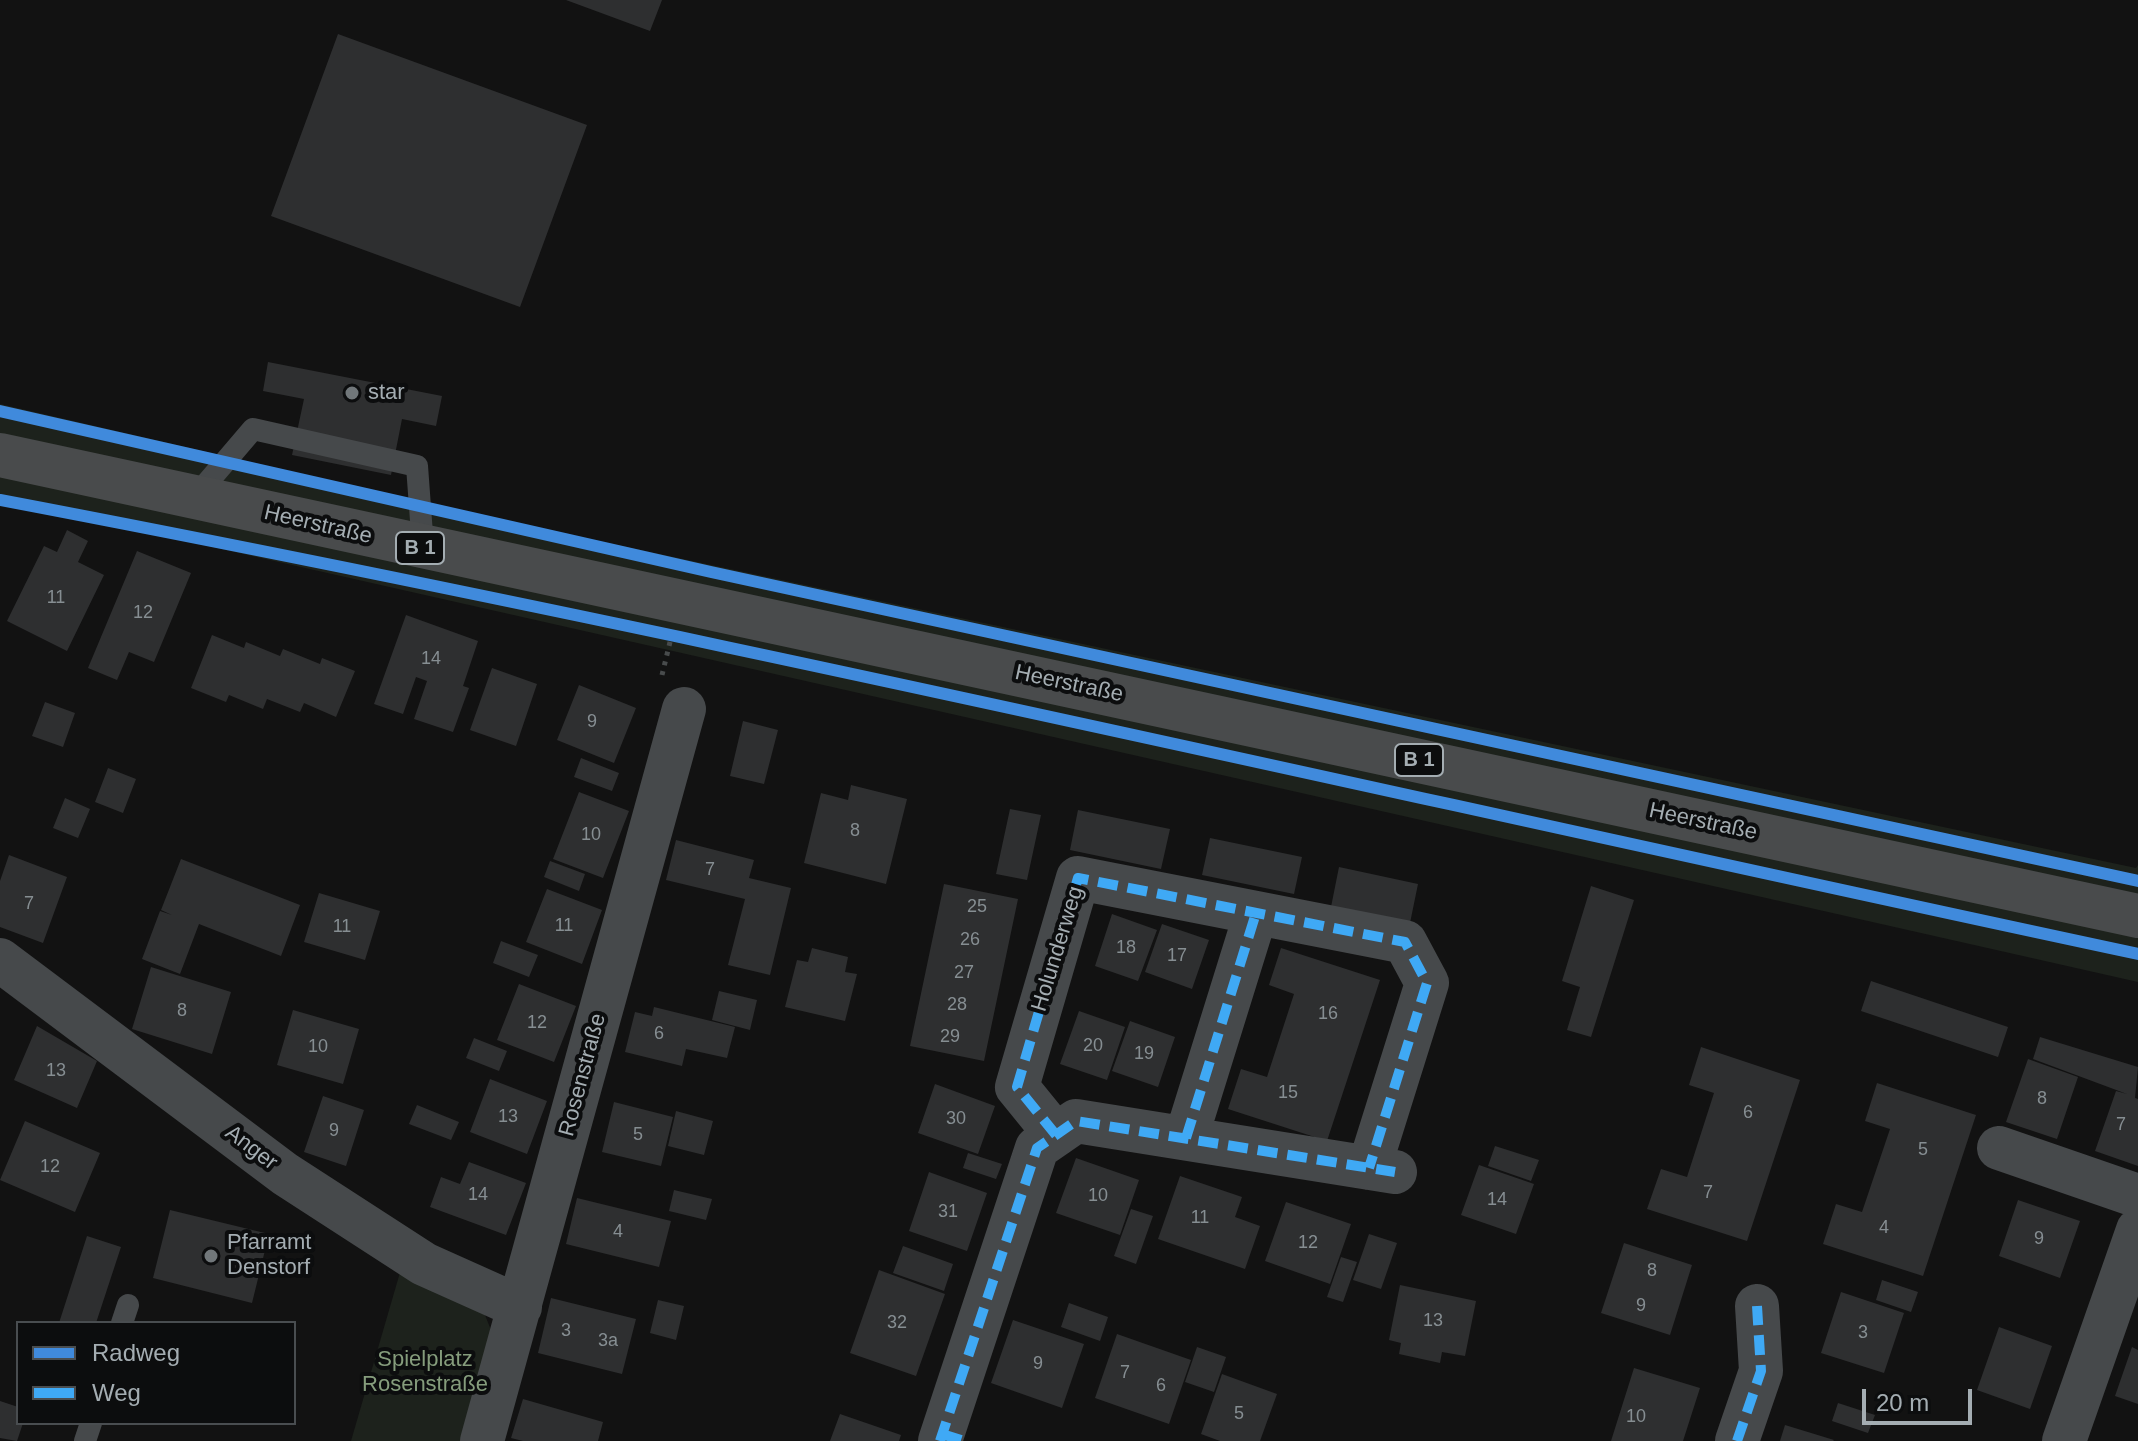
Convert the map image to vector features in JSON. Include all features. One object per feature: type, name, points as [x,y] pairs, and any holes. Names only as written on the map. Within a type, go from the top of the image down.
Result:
[{"type":"main road","name":"Heerstraße","points":[[0,455],[2138,916]]},
{"type":"street","name":"Rosenstraße","points":[[482,1441],[684,709]]},
{"type":"street","name":"Holunderweg","points":[[1078,878],[1256,913],[1405,942],[1427,983],[1382,1170],[1076,1121],[1056,1135],[1017,1087],[1078,878]]},
{"type":"street","points":[[1186,1138],[1256,913]]},
{"type":"street","name":"Anger","points":[[0,960],[285,1174],[424,1264],[520,1307]]},
{"type":"street","points":[[949,1439],[1037,1148],[1056,1135]]},
{"type":"street","points":[[1999,1148],[2138,1196]]},
{"type":"street","points":[[2064,1441],[2138,1230]]},
{"type":"street","points":[[1737,1441],[1761,1371],[1757,1306]]},
{"type":"lane","points":[[195,497],[253,429],[417,466],[423,548]]},
{"type":"green space","points":[[0,404],[509,522],[2136,868],[2138,865],[2138,982],[0,499]]},
{"type":"green space","name":"Spielplatz Rosenstraße","points":[[401,1269],[483,1310],[491,1330],[460,1441],[351,1441]]},
{"type":"building","points":[[566,0],[662,0],[650,31]]},
{"type":"building","points":[[338,34],[587,125],[520,307],[271,216]]},
{"type":"building","points":[[268,362],[442,396],[436,426],[402,419],[391,475],[292,455],[304,399],[263,391]]},
{"type":"building","points":[[67,530],[88,541],[78,562],[104,575],[67,651],[7,621],[44,546],[57,552]]},
{"type":"building","points":[[137,551],[191,573],[154,662],[129,652],[117,680],[88,668]]},
{"type":"building","points":[[406,615],[478,641],[463,686],[469,688],[453,732],[414,719],[427,681],[416,677],[403,714],[374,704]]},
{"type":"building","points":[[212,635],[244,648],[246,642],[280,656],[283,649],[320,664],[322,658],[355,671],[336,717],[304,703],[300,712],[267,699],[263,709],[229,695],[226,702],[191,688]]},
{"type":"building","points":[[492,668],[537,684],[516,746],[470,730]]},
{"type":"building","points":[[579,685],[636,708],[614,763],[557,740]]},
{"type":"building","points":[[45,702],[75,713],[63,747],[32,736]]},
{"type":"building","points":[[743,721],[778,730],[764,784],[730,776]]},
{"type":"building","points":[[581,758],[619,773],[612,791],[574,777]]},
{"type":"building","points":[[108,768],[136,779],[123,813],[95,802]]},
{"type":"building","points":[[851,785],[907,799],[886,884],[804,863],[821,793],[848,800]]},
{"type":"building","points":[[579,792],[629,811],[603,878],[553,859]]},
{"type":"building","points":[[65,798],[90,809],[78,838],[53,828]]},
{"type":"building","points":[[1010,809],[1041,815],[1027,880],[996,874]]},
{"type":"building","points":[[1078,810],[1170,829],[1161,869],[1070,850]]},
{"type":"building","points":[[1210,838],[1302,857],[1294,894],[1202,875]]},
{"type":"building","points":[[676,840],[754,860],[749,878],[791,888],[770,975],[728,965],[745,899],[666,880]]},
{"type":"building","points":[[9,855],[67,877],[43,943],[0,927],[0,881]]},
{"type":"building","points":[[181,859],[300,905],[281,956],[199,924],[180,974],[142,959],[160,911],[172,915],[161,910]]},
{"type":"building","points":[[550,861],[585,874],[579,891],[544,877]]},
{"type":"building","points":[[1339,867],[1418,884],[1410,923],[1331,907]]},
{"type":"building","points":[[944,884],[1018,899],[984,1061],[910,1046]]},
{"type":"building","points":[[1591,886],[1634,900],[1591,1037],[1567,1030],[1580,987],[1562,981]]},
{"type":"building","points":[[547,889],[602,910],[582,964],[526,942]]},
{"type":"building","points":[[319,893],[380,911],[365,960],[304,942]]},
{"type":"building","points":[[1112,914],[1157,930],[1138,981],[1095,966]]},
{"type":"building","points":[[1162,924],[1209,940],[1192,989],[1145,972]]},
{"type":"building","points":[[501,941],[538,955],[529,977],[493,963]]},
{"type":"building","points":[[812,948],[848,957],[845,972],[857,974],[845,1021],[785,1007],[797,960],[808,962]]},
{"type":"building","points":[[1281,948],[1380,980],[1327,1141],[1228,1109],[1241,1069],[1267,1077],[1294,994],[1269,985]]},
{"type":"building","points":[[151,967],[231,992],[212,1054],[132,1029]]},
{"type":"building","points":[[1871,981],[2008,1027],[1998,1057],[1861,1011]]},
{"type":"building","points":[[519,984],[576,1006],[554,1062],[497,1040]]},
{"type":"building","points":[[719,991],[757,1000],[750,1030],[712,1020]]},
{"type":"building","points":[[654,1007],[735,1027],[727,1058],[686,1049],[682,1066],[625,1052],[635,1012],[652,1016]]},
{"type":"building","points":[[293,1010],[359,1029],[343,1084],[277,1065]]},
{"type":"building","points":[[1079,1011],[1125,1027],[1107,1080],[1060,1064]]},
{"type":"building","points":[[1130,1021],[1175,1037],[1158,1087],[1112,1071]]},
{"type":"building","points":[[37,1026],[97,1061],[77,1108],[14,1080]]},
{"type":"building","points":[[2040,1037],[2138,1067],[2135,1098],[2138,1099],[2138,1166],[2095,1151],[2116,1091],[2127,1094],[2033,1059]]},
{"type":"building","points":[[474,1038],[507,1051],[499,1071],[466,1058]]},
{"type":"building","points":[[1701,1047],[1800,1080],[1747,1241],[1647,1209],[1661,1169],[1687,1177],[1714,1093],[1689,1085]]},
{"type":"building","points":[[2028,1059],[2078,1077],[2057,1139],[2006,1122]]},
{"type":"building","points":[[490,1079],[547,1101],[527,1154],[470,1132]]},
{"type":"building","points":[[1877,1083],[1976,1115],[1923,1276],[1823,1244],[1836,1204],[1862,1212],[1890,1129],[1865,1121]]},
{"type":"building","points":[[935,1084],[995,1106],[978,1154],[918,1133]]},
{"type":"building","points":[[323,1096],[364,1110],[346,1166],[304,1152]]},
{"type":"building","points":[[614,1102],[673,1117],[661,1166],[602,1152]]},
{"type":"building","points":[[417,1105],[459,1122],[451,1140],[409,1124]]},
{"type":"building","points":[[676,1111],[713,1121],[704,1155],[668,1146]]},
{"type":"building","points":[[25,1121],[100,1153],[75,1212],[0,1180]]},
{"type":"building","points":[[1495,1146],[1539,1160],[1531,1181],[1488,1166]]},
{"type":"building","points":[[968,1153],[1002,1164],[996,1179],[963,1168]]},
{"type":"building","points":[[1076,1158],[1139,1180],[1120,1235],[1056,1213]]},
{"type":"building","points":[[469,1162],[526,1183],[506,1235],[430,1207],[441,1177],[460,1184]]},
{"type":"building","points":[[1479,1165],[1534,1184],[1516,1234],[1461,1215]]},
{"type":"building","points":[[929,1172],[987,1193],[967,1251],[909,1231]]},
{"type":"building","points":[[1180,1176],[1242,1197],[1235,1217],[1260,1226],[1245,1269],[1158,1239]]},
{"type":"building","points":[[674,1190],[712,1199],[706,1220],[669,1211]]},
{"type":"building","points":[[577,1198],[671,1221],[659,1267],[566,1244]]},
{"type":"building","points":[[2018,1200],[2080,1221],[2060,1278],[1999,1256]]},
{"type":"building","points":[[1286,1202],[1351,1224],[1330,1284],[1265,1261]]},
{"type":"building","points":[[1131,1209],[1153,1216],[1136,1264],[1114,1256]]},
{"type":"building","name":"Pfarramt Denstorf","points":[[170,1210],[269,1234],[252,1303],[153,1278]]},
{"type":"building","points":[[1369,1234],[1397,1243],[1381,1289],[1353,1280]]},
{"type":"building","points":[[87,1236],[121,1247],[97,1321],[60,1321]]},
{"type":"building","points":[[1624,1243],[1692,1265],[1670,1335],[1601,1313]]},
{"type":"building","points":[[903,1246],[953,1264],[944,1291],[893,1273]]},
{"type":"building","points":[[1341,1257],[1357,1262],[1343,1302],[1327,1297]]},
{"type":"building","points":[[879,1270],[945,1294],[916,1376],[850,1353]]},
{"type":"building","points":[[1882,1280],[1918,1292],[1911,1312],[1876,1300]]},
{"type":"building","points":[[1400,1285],[1476,1301],[1465,1356],[1442,1352],[1440,1363],[1399,1354],[1401,1343],[1389,1340]]},
{"type":"building","points":[[1841,1292],[1904,1313],[1884,1373],[1821,1353]]},
{"type":"building","points":[[551,1298],[636,1319],[622,1374],[538,1353]]},
{"type":"building","points":[[658,1300],[684,1306],[676,1340],[650,1333]]},
{"type":"building","points":[[1069,1303],[1108,1317],[1100,1341],[1061,1327]]},
{"type":"building","points":[[1013,1320],[1084,1344],[1062,1408],[991,1383]]},
{"type":"building","points":[[1999,1327],[2052,1346],[2030,1409],[1977,1390]]},
{"type":"building","points":[[1117,1334],[1191,1360],[1169,1424],[1095,1398]]},
{"type":"building","points":[[1197,1347],[1226,1357],[1214,1392],[1185,1382]]},
{"type":"building","points":[[2132,1347],[2138,1350],[2138,1404],[2115,1396]]},
{"type":"building","points":[[1634,1368],[1700,1388],[1683,1441],[1611,1441]]},
{"type":"building","points":[[1222,1374],[1277,1394],[1260,1441],[1220,1441],[1201,1434]]},
{"type":"building","points":[[523,1399],[603,1422],[598,1441],[523,1441],[511,1438]]},
{"type":"building","points":[[0,1401],[16,1406],[16,1425],[22,1425],[17,1441],[0,1438]]},
{"type":"building","points":[[1838,1403],[1875,1415],[1868,1433],[1832,1421]]},
{"type":"building","points":[[840,1414],[901,1435],[899,1441],[830,1441]]},
{"type":"building","points":[[1785,1425],[1834,1440],[1780,1441]]},
{"type":"marked path","points":[[1056,1135],[1017,1087],[1078,878],[1405,942],[1427,983],[1369,1168]]},
{"type":"marked path","points":[[1186,1138],[1256,913]]},
{"type":"marked path","points":[[940,1441],[1037,1148],[1076,1121],[1395,1172]]},
{"type":"marked path","points":[[1737,1441],[1761,1371],[1757,1306]]},
{"type":"marked path","points":[[942,1434],[964,1441]]},
{"type":"cycle path","points":[[0,411],[711,572],[2138,881]]},
{"type":"cycle path","points":[[0,500],[803,663],[2138,954]]},
{"type":"place","name":"star","points":[[352,393]]},
{"type":"place","name":"Pfarramt Denstorf","points":[[211,1256]]}]
